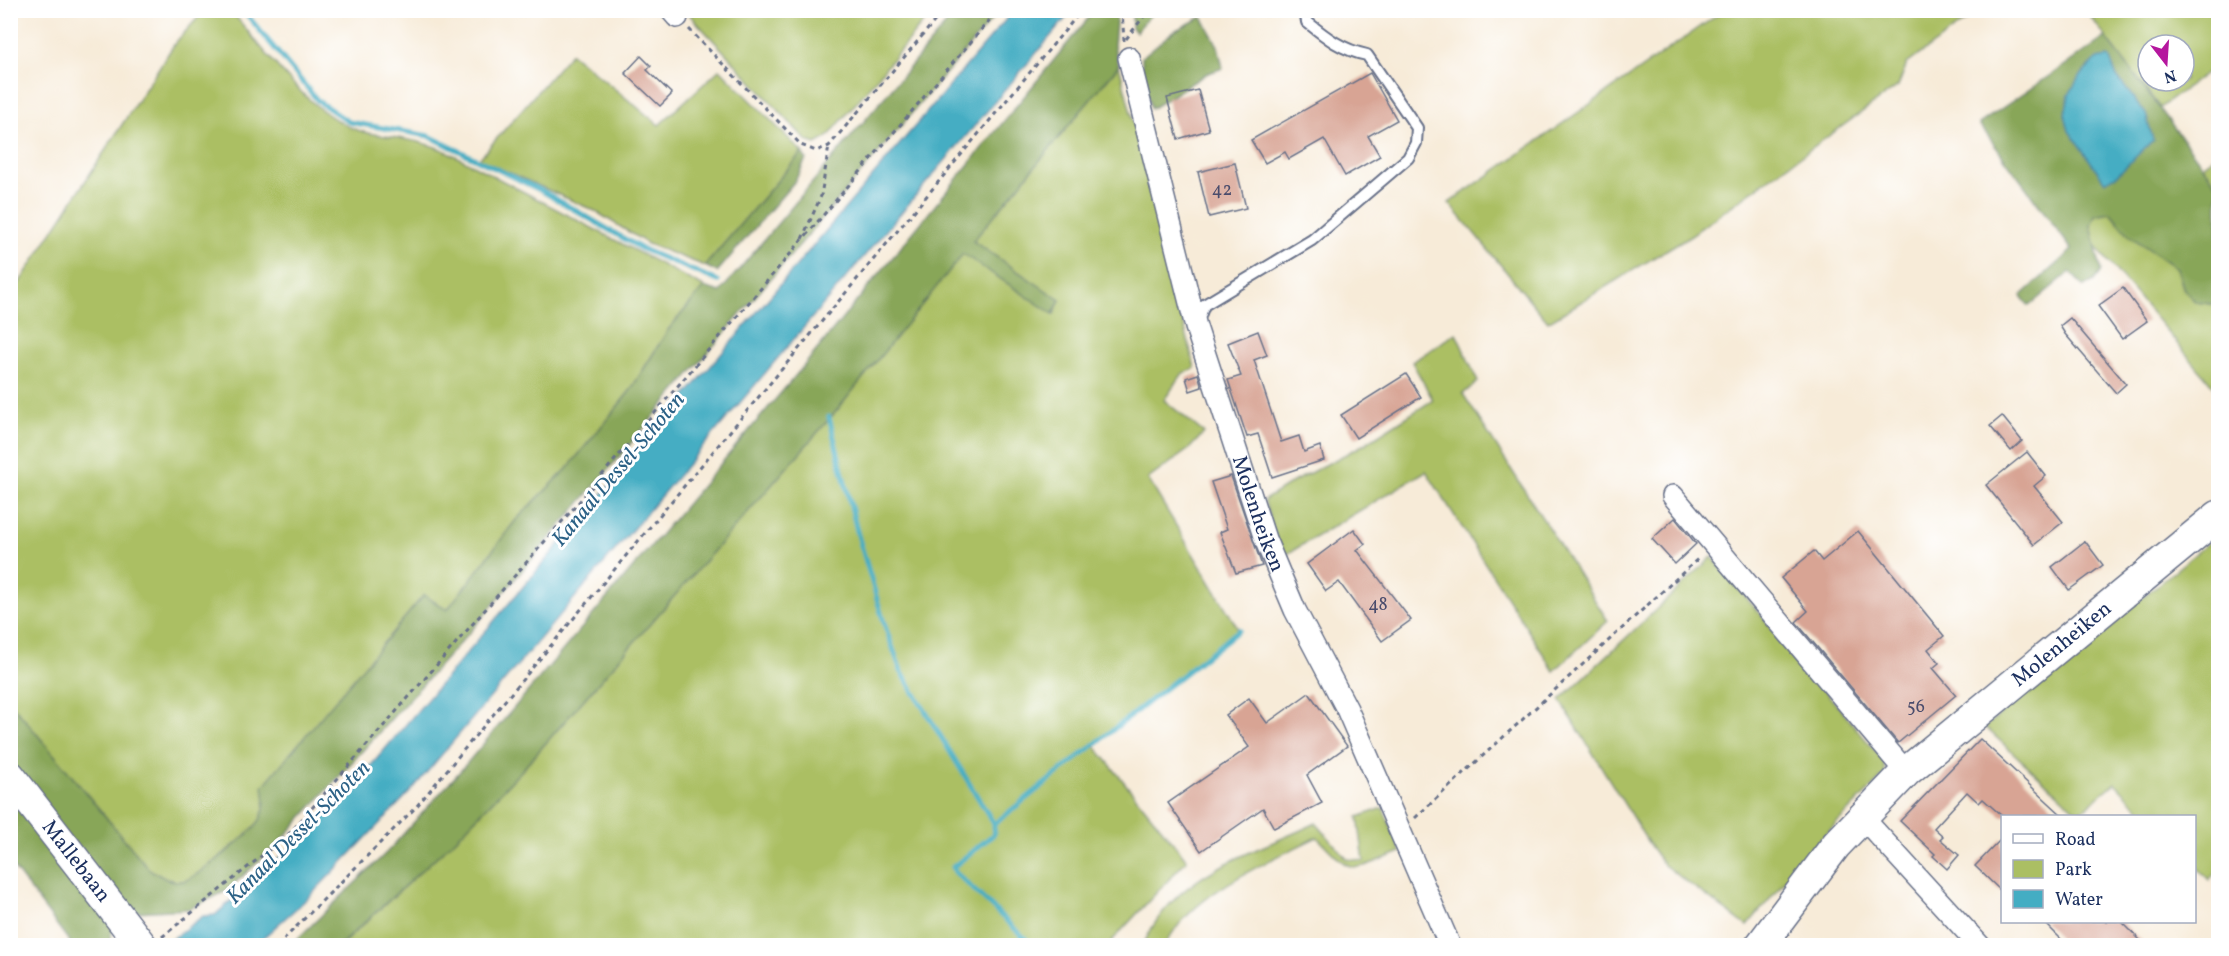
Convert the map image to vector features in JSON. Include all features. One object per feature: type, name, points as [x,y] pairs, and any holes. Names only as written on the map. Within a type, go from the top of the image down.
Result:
[{"type":"street","name":"Molenheiken","points":[[1126,50],[1196,327],[1272,557],[1295,610],[1347,709],[1450,945]]},
{"type":"street","points":[[1673,496],[1906,772]]},
{"type":"street","name":"Molenheiken","points":[[1760,945],[1800,890],[1906,772],[2218,516]]},
{"type":"street","name":"Mallebaan","points":[[10,776],[142,936]]},
{"type":"street","points":[[1863,818],[1980,945]]},
{"type":"lane","points":[[1196,327],[1204,304],[1312,240],[1408,158],[1416,143],[1417,128],[1367,55],[1347,51],[1327,38],[1307,22],[1305,10]]},
{"type":"path","points":[[674,14],[801,145],[816,151],[829,146],[944,10]]},
{"type":"path","points":[[142,936],[291,832],[800,243],[998,10]]},
{"type":"path","points":[[277,945],[416,807],[1082,10]]},
{"type":"path","points":[[1122,10],[1126,50]]},
{"type":"path","points":[[1126,50],[1149,10]]},
{"type":"path","points":[[800,243],[820,196],[829,146]]},
{"type":"path","points":[[1401,832],[1715,544]]},
{"type":"green space","points":[[205,10],[231,11],[274,63],[308,98],[345,125],[364,132],[437,147],[704,287],[668,330],[630,391],[567,469],[516,520],[447,611],[423,596],[264,786],[264,810],[257,824],[212,863],[190,878],[174,881],[149,869],[11,703],[10,297],[175,43]]},
{"type":"green space","points":[[918,10],[927,18],[827,138],[816,144],[807,141],[686,11]]},
{"type":"green space","points":[[1132,10],[1154,11],[1136,32],[1132,28]]},
{"type":"green space","points":[[957,11],[999,11],[470,632],[279,843],[226,891],[189,909],[117,913],[108,945],[72,945],[11,864],[11,703],[149,869],[169,880],[178,881],[183,881],[200,872],[238,843],[257,824],[264,806],[263,786],[424,595],[447,610],[516,520],[567,469],[630,391],[668,330],[704,287],[720,292]]},
{"type":"green space","points":[[1094,11],[1117,11],[1114,46],[1119,65],[973,241],[1060,300],[1053,314],[963,254],[838,409],[523,769],[457,838],[340,945],[291,945],[387,852],[462,769],[807,362]]},
{"type":"green space","points":[[1723,11],[1979,11],[1907,64],[1898,86],[1691,235],[1548,322],[1449,203]]},
{"type":"green space","points":[[2086,11],[2218,11],[2218,64],[2196,81],[2196,33],[2136,33],[2136,77]]},
{"type":"green space","points":[[1202,17],[1218,46],[1223,68],[1206,74],[1151,109],[1142,73],[1142,57],[1174,31]]},
{"type":"green space","points":[[2106,37],[2136,77],[2136,93],[2148,93],[2218,186],[2218,305],[2196,302],[2184,290],[2177,268],[2130,236],[2110,212],[2095,215],[2091,225],[2101,271],[2094,281],[2084,287],[2070,272],[2029,306],[2021,296],[2072,250],[1979,124]]},
{"type":"green space","points":[[571,53],[659,125],[720,69],[802,152],[705,266],[648,244],[595,211],[479,159]]},
{"type":"green space","points":[[1119,65],[1195,368],[1183,373],[1164,400],[1204,433],[1188,450],[1148,479],[1239,630],[1174,680],[1095,746],[1187,860],[1108,945],[340,946],[457,838],[523,769],[838,409],[963,253],[1054,314],[1060,300],[973,241]]},
{"type":"green space","points":[[2149,93],[2180,93],[2160,108]]},
{"type":"green space","points":[[802,152],[806,159],[795,181],[717,272],[705,266]]},
{"type":"green space","points":[[2218,153],[2218,186],[2203,165]]},
{"type":"green space","points":[[2110,212],[2130,236],[2177,268],[2184,290],[2196,302],[2218,305],[2218,392],[2096,247],[2091,225],[2095,215]]},
{"type":"green space","points":[[1456,333],[1478,382],[1463,394],[1608,621],[1554,671],[1426,471],[1282,557],[1264,500],[1363,445],[1433,400],[1412,362]]},
{"type":"green space","points":[[2218,535],[2218,871],[2209,880],[2196,866],[2196,815],[2146,815],[2115,783],[2079,813],[1985,727]]},
{"type":"green space","points":[[1712,557],[1884,761],[1885,774],[1819,841],[1747,926],[1664,865],[1560,700]]},
{"type":"green space","points":[[1383,808],[1401,852],[1354,867],[1339,859],[1317,837],[1253,869],[1212,895],[1177,926],[1165,945],[1143,946],[1156,921],[1174,900],[1194,883],[1241,856],[1316,823],[1347,859],[1364,861],[1358,817]]},
{"type":"water","points":[[1013,11],[1072,11],[411,791],[309,897],[255,945],[164,945],[203,916],[215,915],[308,832],[374,762]]},
{"type":"water","points":[[2109,57],[2117,77],[2146,114],[2153,140],[2116,176],[2105,182],[2069,131],[2065,114],[2069,95],[2078,79],[2096,59]]},
{"type":"building","points":[[641,56],[651,66],[647,70],[672,94],[660,106],[625,73]]},
{"type":"building","points":[[1370,73],[1397,120],[1368,136],[1380,156],[1345,176],[1324,139],[1289,159],[1285,152],[1265,163],[1251,140]]},
{"type":"building","points":[[1198,90],[1209,130],[1178,139],[1167,98]]},
{"type":"building","points":[[1235,163],[1246,208],[1209,217],[1198,172]]},
{"type":"building","points":[[2123,288],[2147,321],[2122,339],[2098,306]]},
{"type":"building","points":[[2070,318],[2126,384],[2116,393],[2060,326]]},
{"type":"building","points":[[1258,331],[1267,355],[1254,360],[1281,442],[1299,436],[1304,452],[1320,446],[1324,460],[1272,477],[1258,434],[1247,437],[1228,380],[1241,376],[1228,343]]},
{"type":"building","points":[[1198,374],[1202,387],[1190,391],[1186,378]]},
{"type":"building","points":[[1406,374],[1421,397],[1356,438],[1341,415]]},
{"type":"building","points":[[2002,416],[2022,441],[2011,451],[1990,426]]},
{"type":"building","points":[[2027,452],[2046,476],[2034,486],[2063,522],[2034,545],[1986,485]]},
{"type":"building","points":[[1231,476],[1262,566],[1236,573],[1220,532],[1227,529],[1211,482]]},
{"type":"building","points":[[1675,518],[1696,544],[1675,564],[1652,539]]},
{"type":"building","points":[[1354,529],[1365,544],[1357,550],[1411,620],[1382,641],[1339,582],[1326,591],[1307,564]]},
{"type":"building","points":[[1858,531],[1944,636],[1928,649],[1939,663],[1933,668],[1956,695],[1898,743],[1796,622],[1808,611],[1781,578],[1814,551],[1822,561]]},
{"type":"building","points":[[2085,541],[2103,565],[2069,590],[2052,567]]},
{"type":"building","points":[[1309,693],[1347,746],[1307,775],[1322,803],[1274,828],[1263,808],[1201,851],[1168,803],[1249,747],[1226,715],[1249,698],[1267,723]]},
{"type":"building","points":[[1980,739],[2062,815],[2001,815],[1983,799],[1979,803],[1967,792],[1934,828],[1943,836],[1940,839],[1959,855],[1947,869],[1933,856],[1935,854],[1900,821]]},
{"type":"building","points":[[2001,839],[2001,891],[1975,866]]},
{"type":"building","points":[[2045,923],[2123,923],[2145,945],[2067,945]]},
{"type":"waterway","points":[[243,10],[318,101],[349,122],[429,136],[542,191],[642,249],[718,281]]},
{"type":"waterway","points":[[829,417],[858,535],[901,671],[994,824],[994,834],[953,867],[955,872],[1033,946]]},
{"type":"waterway","points":[[994,824],[1239,630]]},
{"type":"water label","name":"Kanaal Dessel-Schoten","points":[[619,470]]},
{"type":"water label","name":"Kanaal Dessel-Schoten","points":[[299,833]]}]
